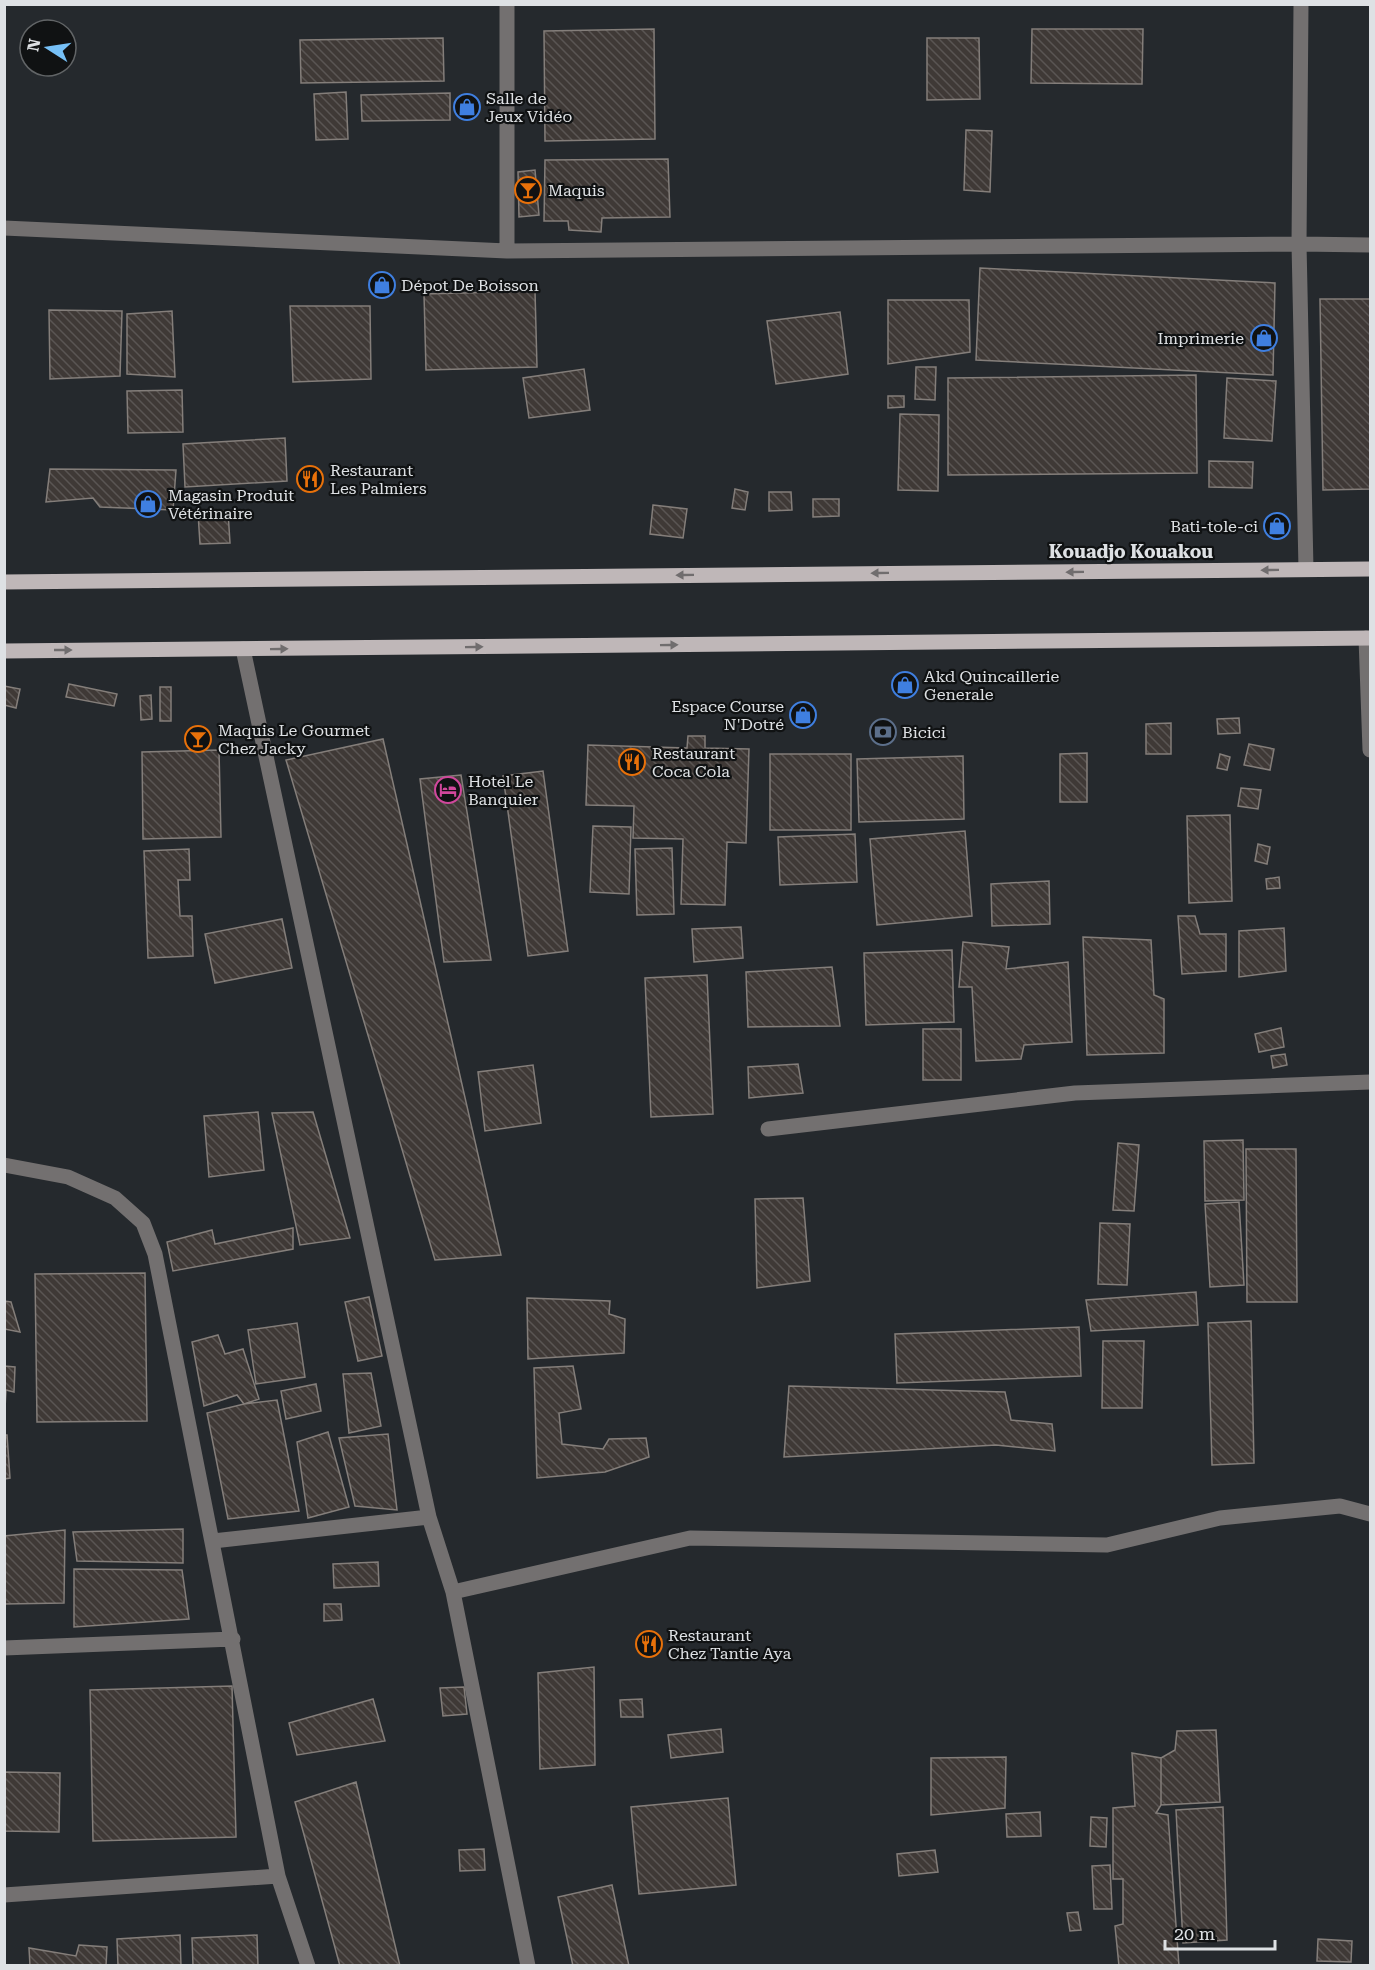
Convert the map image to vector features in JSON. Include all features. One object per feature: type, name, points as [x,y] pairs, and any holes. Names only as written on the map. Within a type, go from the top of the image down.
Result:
[{"type":"main road","points":[[4,582],[1371,569]]},
{"type":"main road","points":[[4,651],[1368,638]]},
{"type":"street","points":[[507,4],[507,251]]},
{"type":"street","points":[[1301,4],[1299,244],[1306,569]]},
{"type":"street","points":[[4,228],[507,251],[1371,245]]},
{"type":"street","points":[[1368,638],[1371,750]]},
{"type":"street","points":[[243,649],[429,1516],[453,1592],[528,1965]]},
{"type":"street","points":[[768,1129],[1075,1093],[1371,1082]]},
{"type":"street","points":[[4,1165],[68,1177],[116,1198],[143,1223],[155,1254],[233,1639],[278,1876],[308,1965]]},
{"type":"street","points":[[453,1592],[690,1538],[1107,1545],[1220,1518],[1340,1506],[1371,1514]]},
{"type":"street","points":[[213,1541],[429,1516]]},
{"type":"street","points":[[4,1648],[233,1639]]},
{"type":"street","points":[[4,1895],[278,1876]]},
{"type":"building","points":[[654,29],[655,139],[545,141],[544,31]]},
{"type":"building","points":[[1032,29],[1143,29],[1142,84],[1031,83]]},
{"type":"building","points":[[443,38],[444,81],[301,83],[300,40]]},
{"type":"building","points":[[927,38],[979,38],[980,99],[927,100]]},
{"type":"building","points":[[346,92],[348,139],[316,140],[314,94]]},
{"type":"building","points":[[450,93],[450,120],[362,121],[361,95]]},
{"type":"building","points":[[966,130],[992,131],[990,192],[964,190]]},
{"type":"building","points":[[668,159],[670,217],[602,218],[601,232],[569,230],[568,221],[544,221],[545,160]]},
{"type":"building","points":[[535,170],[539,215],[519,217],[518,172]]},
{"type":"building","points":[[980,268],[1275,283],[1273,375],[976,360]]},
{"type":"building","points":[[535,291],[537,367],[426,370],[424,294]]},
{"type":"building","points":[[1320,299],[1370,299],[1370,489],[1323,490]]},
{"type":"building","points":[[888,300],[969,300],[970,352],[888,364]]},
{"type":"building","points":[[290,306],[370,306],[371,379],[293,382]]},
{"type":"building","points":[[49,310],[122,311],[120,376],[50,379]]},
{"type":"building","points":[[172,311],[175,377],[127,374],[127,314]]},
{"type":"building","points":[[840,312],[848,374],[776,384],[767,321]]},
{"type":"building","points":[[916,367],[936,367],[935,400],[915,399]]},
{"type":"building","points":[[584,369],[590,410],[529,418],[523,378]]},
{"type":"building","points":[[1196,375],[1197,473],[948,475],[948,378]]},
{"type":"building","points":[[1227,378],[1276,381],[1272,441],[1224,438]]},
{"type":"building","points":[[182,390],[183,432],[128,433],[127,391]]},
{"type":"building","points":[[888,396],[904,396],[904,407],[888,408]]},
{"type":"building","points":[[900,414],[939,415],[938,491],[898,490]]},
{"type":"building","points":[[285,438],[287,481],[185,487],[183,444]]},
{"type":"building","points":[[1209,461],[1253,462],[1252,488],[1209,487]]},
{"type":"building","points":[[50,469],[176,470],[173,510],[100,507],[93,498],[46,502]]},
{"type":"building","points":[[735,489],[748,492],[745,510],[732,508]]},
{"type":"building","points":[[769,492],[791,492],[792,510],[769,511]]},
{"type":"building","points":[[813,499],[839,499],[839,516],[813,517]]},
{"type":"building","points":[[653,505],[687,509],[683,538],[650,534]]},
{"type":"building","points":[[228,511],[230,543],[200,544],[198,513]]},
{"type":"building","points":[[69,684],[117,694],[114,706],[66,697]]},
{"type":"building","points":[[4,686],[20,689],[16,708],[4,705]]},
{"type":"building","points":[[160,687],[171,687],[171,721],[160,721]]},
{"type":"building","points":[[151,695],[152,719],[141,720],[140,696]]},
{"type":"building","points":[[1239,718],[1240,733],[1218,734],[1217,719]]},
{"type":"building","points":[[1171,723],[1171,754],[1146,754],[1146,724]]},
{"type":"building","points":[[688,736],[705,736],[705,748],[749,749],[746,843],[727,842],[725,905],[681,904],[683,839],[633,838],[634,806],[586,805],[588,745],[687,748]]},
{"type":"building","points":[[383,739],[501,1255],[435,1260],[286,760]]},
{"type":"building","points":[[1249,744],[1274,749],[1270,770],[1244,765]]},
{"type":"building","points":[[219,750],[221,837],[143,839],[142,752]]},
{"type":"building","points":[[1087,753],[1087,802],[1060,802],[1060,754]]},
{"type":"building","points":[[770,754],[851,754],[851,830],[770,830]]},
{"type":"building","points":[[1220,754],[1230,757],[1227,770],[1217,768]]},
{"type":"building","points":[[963,756],[964,819],[859,822],[857,759]]},
{"type":"building","points":[[543,771],[568,951],[528,956],[503,776]]},
{"type":"building","points":[[461,775],[491,960],[444,962],[420,779]]},
{"type":"building","points":[[1241,788],[1261,790],[1258,809],[1238,806]]},
{"type":"building","points":[[1230,815],[1232,901],[1189,903],[1187,816]]},
{"type":"building","points":[[593,826],[631,827],[629,894],[590,892]]},
{"type":"building","points":[[965,831],[972,916],[877,925],[870,839]]},
{"type":"building","points":[[855,834],[857,882],[780,885],[778,837]]},
{"type":"building","points":[[1258,844],[1270,847],[1267,864],[1255,861]]},
{"type":"building","points":[[672,848],[674,914],[637,915],[635,849]]},
{"type":"building","points":[[189,849],[190,880],[178,880],[180,916],[192,916],[193,956],[148,958],[144,851]]},
{"type":"building","points":[[1279,877],[1280,888],[1267,889],[1266,879]]},
{"type":"building","points":[[1049,881],[1050,924],[992,926],[991,884]]},
{"type":"building","points":[[1178,916],[1195,916],[1200,934],[1226,934],[1226,971],[1182,974]]},
{"type":"building","points":[[282,919],[292,968],[215,983],[205,934]]},
{"type":"building","points":[[741,927],[743,958],[694,962],[692,929]]},
{"type":"building","points":[[1284,928],[1286,971],[1239,977],[1239,931]]},
{"type":"building","points":[[1083,937],[1151,940],[1154,995],[1164,999],[1164,1053],[1087,1055]]},
{"type":"building","points":[[963,942],[1009,947],[1006,969],[1068,962],[1072,1042],[1024,1045],[1021,1059],[976,1061],[972,987],[959,987]]},
{"type":"building","points":[[952,950],[954,1022],[866,1025],[864,953]]},
{"type":"building","points":[[832,967],[840,1026],[748,1027],[746,972]]},
{"type":"building","points":[[707,975],[713,1114],[651,1117],[645,978]]},
{"type":"building","points":[[1281,1028],[1284,1047],[1259,1052],[1255,1034]]},
{"type":"building","points":[[923,1029],[961,1029],[961,1080],[923,1080]]},
{"type":"building","points":[[1285,1054],[1287,1065],[1273,1068],[1271,1056]]},
{"type":"building","points":[[798,1064],[803,1093],[749,1098],[748,1067]]},
{"type":"building","points":[[533,1065],[541,1123],[485,1131],[478,1072]]},
{"type":"building","points":[[258,1112],[264,1170],[209,1177],[204,1116]]},
{"type":"building","points":[[313,1112],[350,1238],[300,1245],[272,1113]]},
{"type":"building","points":[[1243,1140],[1244,1200],[1205,1201],[1204,1141]]},
{"type":"building","points":[[1118,1143],[1139,1145],[1134,1211],[1113,1210]]},
{"type":"building","points":[[1246,1149],[1296,1149],[1297,1302],[1247,1302]]},
{"type":"building","points":[[803,1198],[810,1281],[757,1288],[755,1199]]},
{"type":"building","points":[[1239,1202],[1244,1285],[1210,1287],[1205,1204]]},
{"type":"building","points":[[1100,1223],[1130,1224],[1127,1285],[1098,1284]]},
{"type":"building","points":[[293,1228],[293,1249],[173,1271],[167,1242],[212,1230],[215,1244]]},
{"type":"building","points":[[145,1273],[147,1421],[37,1422],[35,1274]]},
{"type":"building","points":[[1196,1292],[1198,1325],[1091,1331],[1086,1300]]},
{"type":"building","points":[[369,1297],[382,1356],[358,1361],[345,1302]]},
{"type":"building","points":[[527,1298],[610,1301],[609,1314],[625,1319],[624,1353],[528,1359]]},
{"type":"building","points":[[4,1301],[11,1302],[20,1332],[4,1329]]},
{"type":"building","points":[[1251,1321],[1254,1463],[1212,1465],[1208,1323]]},
{"type":"building","points":[[297,1323],[305,1377],[256,1384],[248,1330]]},
{"type":"building","points":[[1079,1327],[1081,1376],[897,1383],[895,1334]]},
{"type":"building","points":[[218,1335],[225,1354],[243,1349],[259,1399],[244,1404],[237,1395],[204,1406],[192,1342]]},
{"type":"building","points":[[1103,1341],[1144,1341],[1142,1408],[1102,1408]]},
{"type":"building","points":[[4,1366],[15,1367],[14,1392],[6,1390],[4,1427]]},
{"type":"building","points":[[573,1366],[581,1409],[559,1413],[562,1444],[603,1449],[609,1439],[646,1438],[649,1457],[605,1472],[537,1478],[534,1368]]},
{"type":"building","points":[[371,1373],[381,1426],[349,1433],[343,1374]]},
{"type":"building","points":[[316,1384],[321,1411],[286,1419],[281,1391]]},
{"type":"building","points":[[789,1386],[1005,1392],[1011,1420],[1052,1424],[1055,1451],[996,1445],[784,1457]]},
{"type":"building","points":[[277,1400],[299,1511],[228,1519],[207,1413],[244,1404]]},
{"type":"building","points":[[328,1432],[349,1507],[308,1518],[297,1442]]},
{"type":"building","points":[[388,1434],[397,1510],[355,1506],[339,1438]]},
{"type":"building","points":[[4,1435],[7,1435],[10,1478],[4,1479]]},
{"type":"building","points":[[183,1529],[183,1563],[77,1561],[73,1532]]},
{"type":"building","points":[[65,1530],[64,1603],[4,1604],[4,1536]]},
{"type":"building","points":[[378,1562],[379,1586],[334,1588],[333,1564]]},
{"type":"building","points":[[74,1569],[182,1570],[189,1619],[74,1627]]},
{"type":"building","points":[[324,1604],[341,1604],[342,1620],[324,1621]]},
{"type":"building","points":[[594,1667],[595,1765],[540,1769],[538,1673]]},
{"type":"building","points":[[232,1686],[236,1837],[93,1841],[90,1690]]},
{"type":"building","points":[[464,1687],[467,1714],[443,1716],[440,1688]]},
{"type":"building","points":[[373,1699],[385,1741],[297,1755],[289,1723]]},
{"type":"building","points":[[642,1699],[643,1717],[621,1717],[620,1700]]},
{"type":"building","points":[[721,1729],[723,1752],[671,1758],[668,1735]]},
{"type":"building","points":[[1216,1730],[1220,1802],[1161,1805],[1161,1758],[1175,1750],[1177,1731]]},
{"type":"building","points":[[1132,1753],[1161,1758],[1161,1805],[1156,1813],[1168,1815],[1179,1966],[1119,1966],[1115,1926],[1123,1924],[1123,1879],[1113,1879],[1113,1808],[1135,1806]]},
{"type":"building","points":[[1006,1757],[1005,1808],[931,1815],[931,1758]]},
{"type":"building","points":[[4,1772],[60,1773],[59,1832],[4,1831]]},
{"type":"building","points":[[356,1782],[400,1966],[340,1966],[295,1802]]},
{"type":"building","points":[[728,1798],[736,1885],[639,1894],[631,1807]]},
{"type":"building","points":[[1223,1807],[1227,1940],[1183,1943],[1176,1810]]},
{"type":"building","points":[[1040,1812],[1041,1836],[1007,1837],[1006,1814]]},
{"type":"building","points":[[1091,1817],[1107,1818],[1106,1847],[1090,1846]]},
{"type":"building","points":[[484,1849],[485,1870],[460,1871],[459,1850]]},
{"type":"building","points":[[935,1850],[938,1872],[899,1876],[897,1854]]},
{"type":"building","points":[[1110,1865],[1112,1909],[1094,1909],[1092,1866]]},
{"type":"building","points":[[612,1885],[629,1966],[573,1966],[558,1897]]},
{"type":"building","points":[[1078,1912],[1081,1930],[1070,1931],[1067,1913]]},
{"type":"building","points":[[180,1935],[181,1966],[118,1966],[117,1939]]},
{"type":"building","points":[[257,1935],[258,1966],[193,1966],[192,1938]]},
{"type":"building","points":[[1318,1939],[1352,1941],[1351,1962],[1317,1961]]},
{"type":"building","points":[[79,1945],[107,1947],[106,1966],[30,1966],[29,1948],[76,1956]]},
{"type":"place","name":"Salle de Jeux Vidéo","points":[[467,107]]},
{"type":"place","name":"Maquis","points":[[528,190]]},
{"type":"place","name":"Dépot De Boisson","points":[[382,285]]},
{"type":"place","name":"Imprimerie","points":[[1264,338]]},
{"type":"place","name":"Restaurant Les Palmiers","points":[[310,479]]},
{"type":"place","name":"Magasin Produit Vétérinaire","points":[[148,504]]},
{"type":"place","name":"Bati-tole-ci","points":[[1277,526]]},
{"type":"place","name":"Akd Quincaillerie Generale","points":[[905,685]]},
{"type":"place","name":"Espace Course N'Dotré","points":[[803,715]]},
{"type":"place","name":"Bicici","points":[[883,732]]},
{"type":"place","name":"Maquis Le Gourmet Chez Jacky","points":[[198,739]]},
{"type":"place","name":"Restaurant Coca Cola","points":[[632,762]]},
{"type":"place","name":"Hotel Le Banquier","points":[[448,790]]},
{"type":"place","name":"Restaurant Chez Tantie Aya","points":[[649,1644]]},
{"type":"district","name":"Kouadjo Kouakou","points":[[1131,551]]}]
